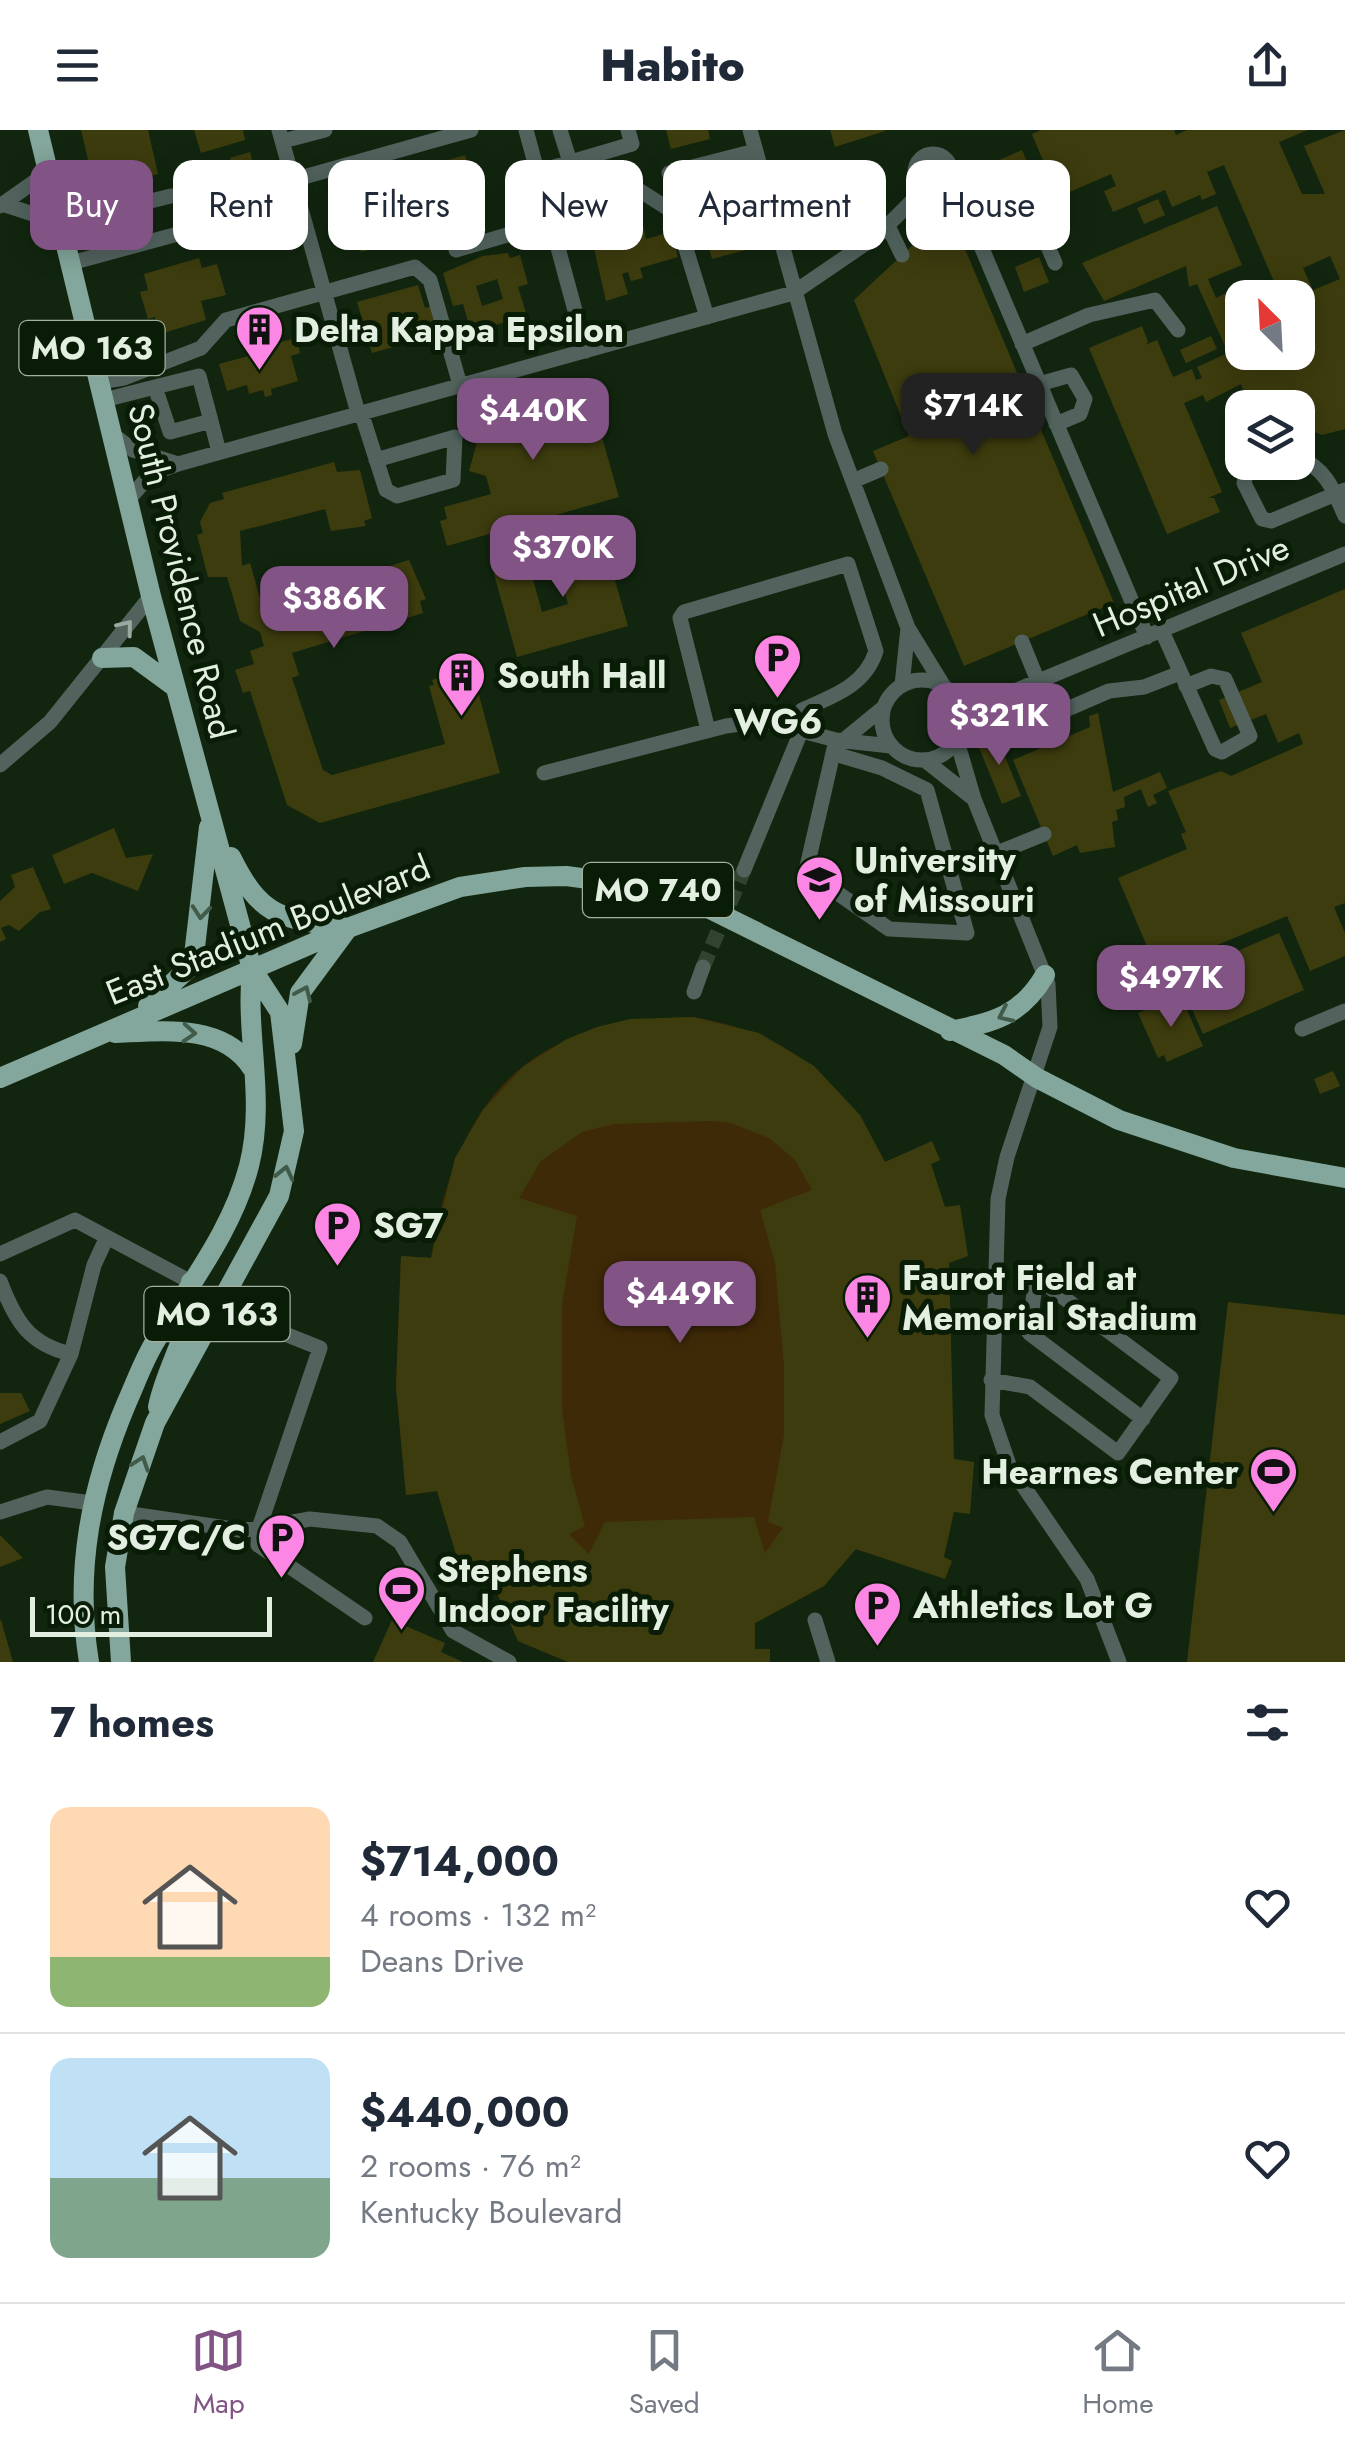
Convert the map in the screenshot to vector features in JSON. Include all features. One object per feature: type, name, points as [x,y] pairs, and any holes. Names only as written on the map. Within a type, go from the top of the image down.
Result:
[{"type":"main road","name":"South Providence Road","points":[[38,130],[45,160]]},
{"type":"main road","name":"South Providence Road","points":[[68,250],[150,596],[252,969],[280,1012],[290,1070],[294,1131],[279,1196],[155,1423],[124,1513],[115,1567],[121,1662]]},
{"type":"main road","points":[[102,658],[134,657],[175,687]]},
{"type":"main road","points":[[210,815],[248,892],[264,908],[280,918],[348,928],[300,992],[290,1070]]},
{"type":"main road","points":[[103,1034],[159,999],[193,964],[210,815]]},
{"type":"main road","name":"East Stadium Boulevard","points":[[0,1078],[410,903],[493,880],[552,876],[607,880],[700,904],[1004,1056],[1036,1078],[1119,1120],[1187,1146],[1264,1166],[1345,1178]]},
{"type":"main road","name":"South Providence Road","points":[[89,1662],[82,1586],[101,1464],[152,1345],[222,1238],[249,1165],[259,1092],[248,1014],[252,969]]},
{"type":"main road","points":[[950,1030],[1010,1015],[1032,996],[1045,976]]},
{"type":"main road","points":[[103,1034],[208,1035],[240,1049],[257,1076]]},
{"type":"main road","points":[[155,1423],[164,1373],[193,1310],[192,1282]]},
{"type":"street","points":[[281,136],[325,130]]},
{"type":"street","points":[[308,176],[470,130]]},
{"type":"street","points":[[526,130],[534,160]]},
{"type":"street","points":[[560,130],[569,160]]},
{"type":"street","points":[[577,160],[632,144],[628,130]]},
{"type":"street","points":[[750,130],[794,293],[853,481],[908,628],[963,716],[959,735],[949,751],[926,761]]},
{"type":"street","points":[[720,160],[755,151]]},
{"type":"street","points":[[1,205],[30,185]]},
{"type":"street","points":[[643,193],[675,213],[708,317]]},
{"type":"street","points":[[153,200],[171,196]]},
{"type":"street","points":[[1,205],[30,214]]},
{"type":"street","points":[[128,500],[151,474],[178,464],[794,293],[888,226],[906,208]]},
{"type":"street","points":[[888,226],[902,255]]},
{"type":"street","points":[[308,233],[360,412],[376,460],[386,490],[398,496],[452,480],[455,437],[376,460]]},
{"type":"street","points":[[71,263],[173,235]]},
{"type":"street","points":[[558,250],[586,351]]},
{"type":"street","points":[[982,250],[1039,384],[1040,405],[1056,424],[1155,634],[1183,679],[1214,749],[1222,752],[1247,742],[1250,736],[1225,679],[1211,676],[1183,679],[1110,691],[1019,730]]},
{"type":"street","points":[[1049,250],[1055,263]]},
{"type":"street","points":[[102,391],[124,378],[201,348],[226,320],[415,267],[430,280],[460,385]]},
{"type":"street","points":[[1022,344],[1090,316],[1156,300],[1178,330]]},
{"type":"street","points":[[1039,384],[1071,375],[1085,399],[1080,414],[1056,424]]},
{"type":"street","points":[[102,391],[155,387],[199,376],[219,452]]},
{"type":"street","points":[[155,387],[170,432],[211,422]]},
{"type":"street","points":[[112,434],[151,458],[178,464]]},
{"type":"street","points":[[1315,465],[1340,492],[1345,516]]},
{"type":"street","points":[[853,481],[882,470]]},
{"type":"street","points":[[1245,480],[1262,518],[1272,521],[1340,492]]},
{"type":"street","name":"Hospital Drive","points":[[959,735],[1005,695],[1345,554]]},
{"type":"street","points":[[708,730],[680,618],[684,612],[848,564],[876,651],[872,664],[857,682],[802,710],[802,730],[744,870]]},
{"type":"street","points":[[0,765],[50,722],[150,596]]},
{"type":"street","points":[[902,685],[908,628]]},
{"type":"street","points":[[1022,642],[1038,682]]},
{"type":"street","points":[[544,774],[708,730],[764,721],[802,730],[839,745],[927,790],[967,932],[889,929],[806,870],[839,745],[902,685],[916,680],[948,689]]},
{"type":"street","name":"Hospital Drive","points":[[948,689],[1005,695]]},
{"type":"street","points":[[884,706],[882,720],[890,746],[901,755],[926,761],[974,799]]},
{"type":"street","points":[[959,735],[974,799],[1045,976],[1052,1007],[1036,1078],[1000,1188],[992,1416],[999,1443],[1087,1578],[1119,1662]]},
{"type":"street","points":[[839,745],[890,746]]},
{"type":"street","points":[[997,854],[1044,834]]},
{"type":"street","points":[[694,992],[703,967]]},
{"type":"street","points":[[1302,1029],[1345,1010]]},
{"type":"street","points":[[0,1254],[75,1220],[192,1282]]},
{"type":"street","points":[[0,1442],[40,1420],[71,1354],[94,1265],[106,1236]]},
{"type":"street","points":[[991,1380],[1030,1387],[1118,1454],[1143,1419],[1171,1378],[1036,1277],[1029,1333],[1143,1419]]},
{"type":"street","points":[[0,1281],[12,1314],[28,1336],[50,1349],[71,1354]]},
{"type":"street","points":[[225,1300],[280,1332],[320,1348],[259,1528],[258,1546],[365,1618]]},
{"type":"street","points":[[0,1512],[47,1496],[92,1503]]},
{"type":"street","points":[[124,1513],[240,1530],[310,1520],[377,1526],[400,1542],[453,1631],[510,1662]]},
{"type":"street","points":[[815,1620],[828,1662]]},
{"type":"shaded area","name":"Faurot Field at Memorial Stadium","points":[[693,1017],[758,1035],[808,1064],[849,1106],[885,1162],[893,1561],[855,1549],[824,1586],[755,1623],[755,1649],[770,1649],[770,1662],[568,1662],[518,1641],[487,1571],[462,1574],[437,1491],[406,1495],[396,1387],[401,1256],[431,1258],[459,1154],[481,1112],[509,1079],[544,1052],[586,1033],[635,1021]]},
{"type":"building","points":[[81,130],[148,130],[158,174],[153,175],[153,160],[88,160]]},
{"type":"building","points":[[194,130],[243,130],[245,140],[201,153]]},
{"type":"building","points":[[666,130],[708,130],[710,139],[671,149]]},
{"type":"building","points":[[830,130],[885,130],[885,131],[835,147]]},
{"type":"building","points":[[1041,130],[1174,130],[1176,135],[1187,130],[1308,130],[1279,142],[1302,194],[1325,194],[1304,146],[1345,130],[1345,429],[1322,435],[1315,432],[1315,390],[1243,390],[1241,384],[1206,402],[1203,395],[1184,403],[1222,492],[1208,498],[1214,498],[1220,512],[1167,534],[1089,348],[1142,326],[1148,342],[1145,345],[1157,340],[1173,377],[1192,369],[1196,380],[1202,378],[1197,367],[1225,354],[1225,370],[1315,370],[1315,289],[1340,279],[1330,256],[1303,268],[1308,280],[1273,280],[1224,165],[1207,172],[1216,194],[1202,200],[1200,195],[1172,207],[1165,190],[1113,212],[1104,191],[1116,186],[1111,174],[1070,192],[1070,160],[1043,160],[1032,134]]},
{"type":"building","points":[[1022,150],[1026,160],[999,160]]},
{"type":"building","points":[[250,152],[252,160],[231,160]]},
{"type":"building","points":[[1158,199],[1165,215],[1144,224],[1137,208]]},
{"type":"building","points":[[1217,206],[1242,265],[1208,279],[1216,298],[1225,294],[1225,346],[1197,284],[1189,287],[1186,266],[1104,301],[1082,263]]},
{"type":"building","points":[[643,225],[646,239],[663,234],[663,250],[676,250],[678,257],[640,268],[643,278],[631,281],[628,272],[622,274],[628,294],[606,301],[594,250],[643,250]]},
{"type":"building","points":[[709,250],[746,250],[712,259]]},
{"type":"building","points":[[907,250],[965,250],[1114,603],[964,666],[873,451],[909,436],[854,300]]},
{"type":"building","points":[[520,255],[528,284],[518,287],[527,316],[471,332],[463,304],[453,306],[443,273],[483,256]],"holes":[[[497,279],[503,299],[482,306],[476,286]]]},
{"type":"building","points":[[1039,257],[1049,282],[1024,292],[1015,267]]},
{"type":"building","points":[[199,258],[202,268],[217,264],[226,295],[201,301],[206,320],[160,334],[155,317],[148,319],[140,292],[148,290],[144,274]]},
{"type":"building","points":[[418,285],[425,308],[432,306],[436,322],[429,324],[433,336],[372,353],[357,302]]},
{"type":"building","points":[[1211,336],[1217,349],[1186,363],[1180,350]]},
{"type":"building","name":"Delta Kappa Epsilon","points":[[296,338],[300,353],[291,356],[298,381],[271,389],[272,395],[265,397],[263,390],[249,394],[247,385],[227,391],[219,364],[252,355],[250,350]]},
{"type":"building","points":[[586,381],[619,497],[447,546],[440,521],[447,519],[444,507],[491,494],[486,476],[469,471],[477,442],[475,436],[470,438],[464,416]]},
{"type":"building","points":[[334,462],[337,472],[360,470],[372,518],[364,521],[366,526],[331,531],[325,509],[240,531],[242,566],[250,563],[262,605],[409,560],[426,599],[420,601],[423,613],[292,653],[299,675],[292,678],[323,770],[332,775],[445,744],[429,686],[434,685],[432,680],[462,669],[464,676],[473,673],[500,773],[320,823],[287,805],[250,691],[243,693],[235,670],[254,664],[250,651],[264,646],[260,632],[240,621],[227,577],[208,577],[197,535],[203,533],[200,522],[210,503],[224,499],[222,493]]},
{"type":"building","points":[[591,534],[593,541],[603,538],[628,626],[517,657],[494,574],[507,570],[505,564],[527,558],[542,612],[568,604],[555,557],[571,553],[568,540]]},
{"type":"building","points":[[1345,589],[1345,903],[1334,907],[1345,933],[1345,956],[1310,971],[1287,916],[1157,970],[1118,878],[1187,849],[1181,834],[1186,832],[1168,791],[1221,771],[1231,776],[1303,744],[1299,733],[1278,743],[1266,714],[1230,728],[1219,700],[1262,682],[1241,633]]},
{"type":"building","points":[[1098,713],[1113,792],[1160,772],[1167,788],[1153,795],[1157,803],[1148,807],[1141,789],[1124,797],[1125,807],[1116,810],[1118,820],[1112,822],[1115,847],[1080,853],[1077,845],[1053,856],[1013,760],[1090,727],[1089,716]]},
{"type":"building","points":[[995,732],[1021,796],[1002,804],[976,740]]},
{"type":"building","points":[[114,828],[126,858],[153,854],[138,891],[92,873],[64,884],[52,855]]},
{"type":"building","points":[[33,867],[51,909],[40,912],[19,931],[9,925],[1,928],[6,939],[0,942],[0,901],[15,887],[11,875]]},
{"type":"building","points":[[1279,933],[1304,990],[1203,1034],[1178,977]]},
{"type":"building","points":[[1181,997],[1203,1046],[1167,1062],[1164,1055],[1158,1058],[1138,1013]]},
{"type":"building","name":"Faurot Field at Memorial Stadium","points":[[693,1017],[759,1033],[814,1066],[860,1115],[885,1162],[932,1141],[940,1160],[931,1164],[945,1207],[960,1205],[968,1256],[949,1263],[954,1459],[974,1462],[970,1514],[954,1512],[944,1557],[952,1561],[945,1579],[856,1549],[824,1586],[755,1623],[755,1649],[770,1649],[770,1662],[568,1662],[518,1641],[487,1570],[462,1574],[437,1491],[406,1495],[396,1387],[401,1256],[431,1258],[455,1158],[483,1110],[524,1066],[567,1039],[630,1019]],"holes":[[[731,1123],[769,1138],[795,1160],[812,1190],[760,1210],[775,1263],[784,1366],[784,1435],[768,1522],[783,1528],[765,1553],[754,1517],[605,1522],[589,1554],[569,1534],[585,1526],[571,1476],[562,1409],[562,1305],[577,1216],[519,1198],[541,1161],[582,1132],[615,1124]]]},
{"type":"building","points":[[1333,1071],[1340,1086],[1320,1094],[1314,1079]]},
{"type":"building","name":"Hearnes Center","points":[[1228,1302],[1345,1315],[1345,1662],[1187,1662]]},
{"type":"building","points":[[0,1393],[21,1393],[30,1411],[0,1424]]},
{"type":"building","points":[[0,1535],[23,1558],[0,1567]]},
{"type":"building","points":[[1,1620],[13,1662],[0,1662]]},
{"type":"building","name":"Stephens Indoor Facility","points":[[392,1620],[445,1643],[441,1652],[463,1662],[373,1662]]},
{"type":"tunnel","points":[[703,967],[744,870]]},
{"type":"place","name":"Delta Kappa Epsilon","points":[[259,372]]},
{"type":"place","name":"WG6","points":[[778,700]]},
{"type":"place","name":"South Hall","points":[[462,718]]},
{"type":"place","name":"University of Missouri","points":[[819,922]]},
{"type":"place","name":"SG7","points":[[338,1268]]},
{"type":"place","name":"Faurot Field at Memorial Stadium","points":[[867,1340]]},
{"type":"place","name":"Hearnes Center","points":[[1274,1514]]},
{"type":"place","name":"SG7C/C","points":[[281,1580]]},
{"type":"place","name":"Stephens Indoor Facility","points":[[402,1632]]},
{"type":"place","name":"Athletics Lot G","points":[[878,1648]]}]
